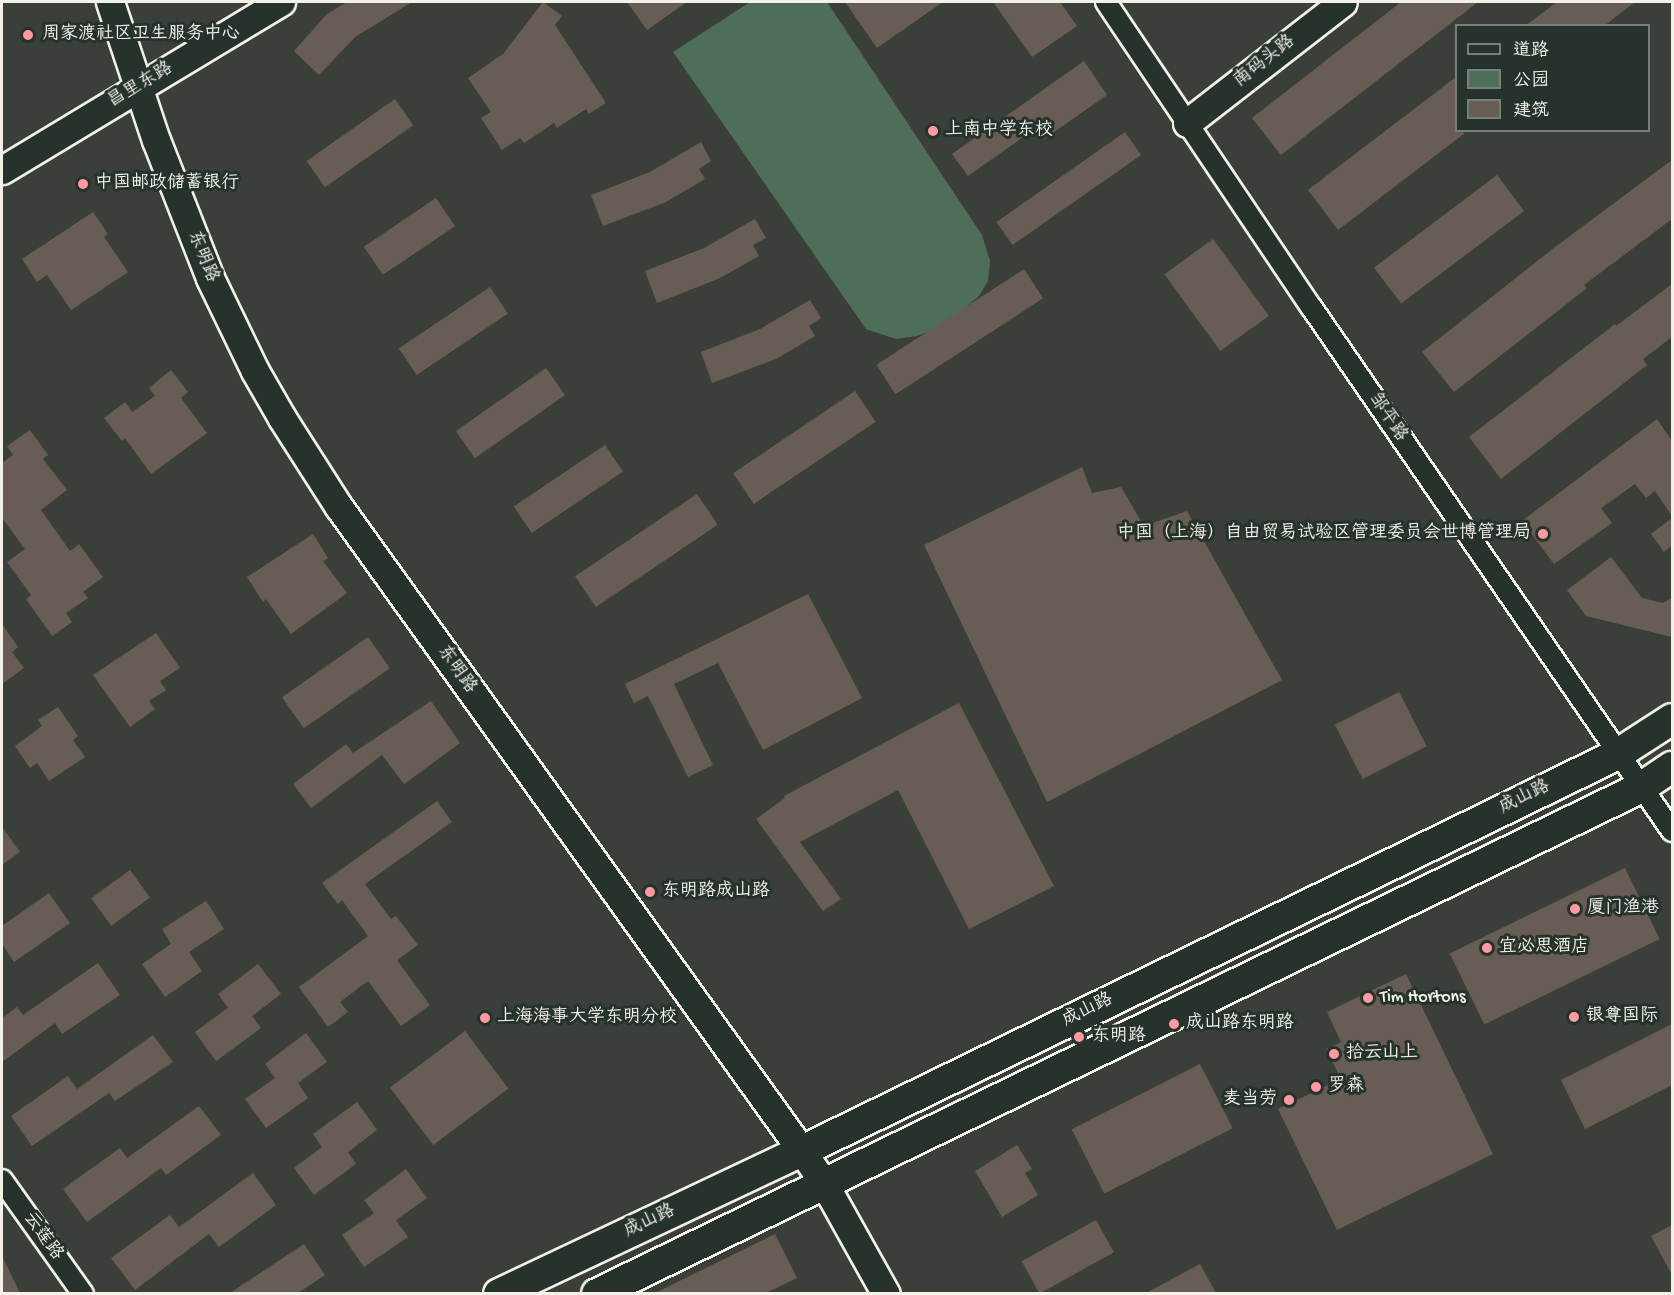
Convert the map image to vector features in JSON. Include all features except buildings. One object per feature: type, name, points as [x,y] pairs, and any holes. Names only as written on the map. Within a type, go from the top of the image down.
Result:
[{"type":"main road","name":"东明路","points":[[110,2],[138,88],[191,231],[231,323],[255,371],[310,463],[550,803],[629,907],[802,1151],[825,1185],[886,1293]]},
{"type":"main road","name":"昌里东路","points":[[2,170],[281,2]]},
{"type":"main road","name":"南码头路","points":[[1186,123],[1343,2]]},
{"type":"main road","name":"成山路","points":[[499,1293],[802,1151],[1618,754],[1672,719]]},
{"type":"main road","points":[[597,1293],[825,1185],[1642,787],[1672,767]]},
{"type":"street","name":"邹平路","points":[[1106,2],[1186,123],[1672,831]]},
{"type":"street","name":"云莲路","points":[[2,1180],[82,1293]]},
{"type":"green space","points":[[750,2],[827,2],[982,235],[990,261],[988,281],[979,296],[943,326],[917,336],[896,339],[866,329],[673,52]]},
{"type":"place","name":"周家渡社区卫生服务中心","points":[[28,35]]},
{"type":"place","name":"上南中学东校","points":[[933,131]]},
{"type":"place","name":"中国邮政储蓄银行","points":[[83,184]]},
{"type":"place","name":"中国（上海）自由贸易试验区管理委员会世博管理局","points":[[1543,534]]},
{"type":"place","name":"东明路成山路","points":[[650,892]]},
{"type":"place","name":"厦门渔港","points":[[1575,909]]},
{"type":"place","name":"宜必思酒店","points":[[1487,948]]},
{"type":"place","name":"Tim Hortons","points":[[1368,998]]},
{"type":"place","name":"银尊国际","points":[[1574,1017]]},
{"type":"place","name":"上海海事大学东明分校","points":[[485,1018]]},
{"type":"place","name":"成山路东明路","points":[[1174,1024]]},
{"type":"place","name":"东明路","points":[[1079,1037]]},
{"type":"place","name":"拾云山上","points":[[1334,1054]]},
{"type":"place","name":"罗森","points":[[1316,1087]]},
{"type":"place","name":"麦当劳","points":[[1289,1100]]}]
